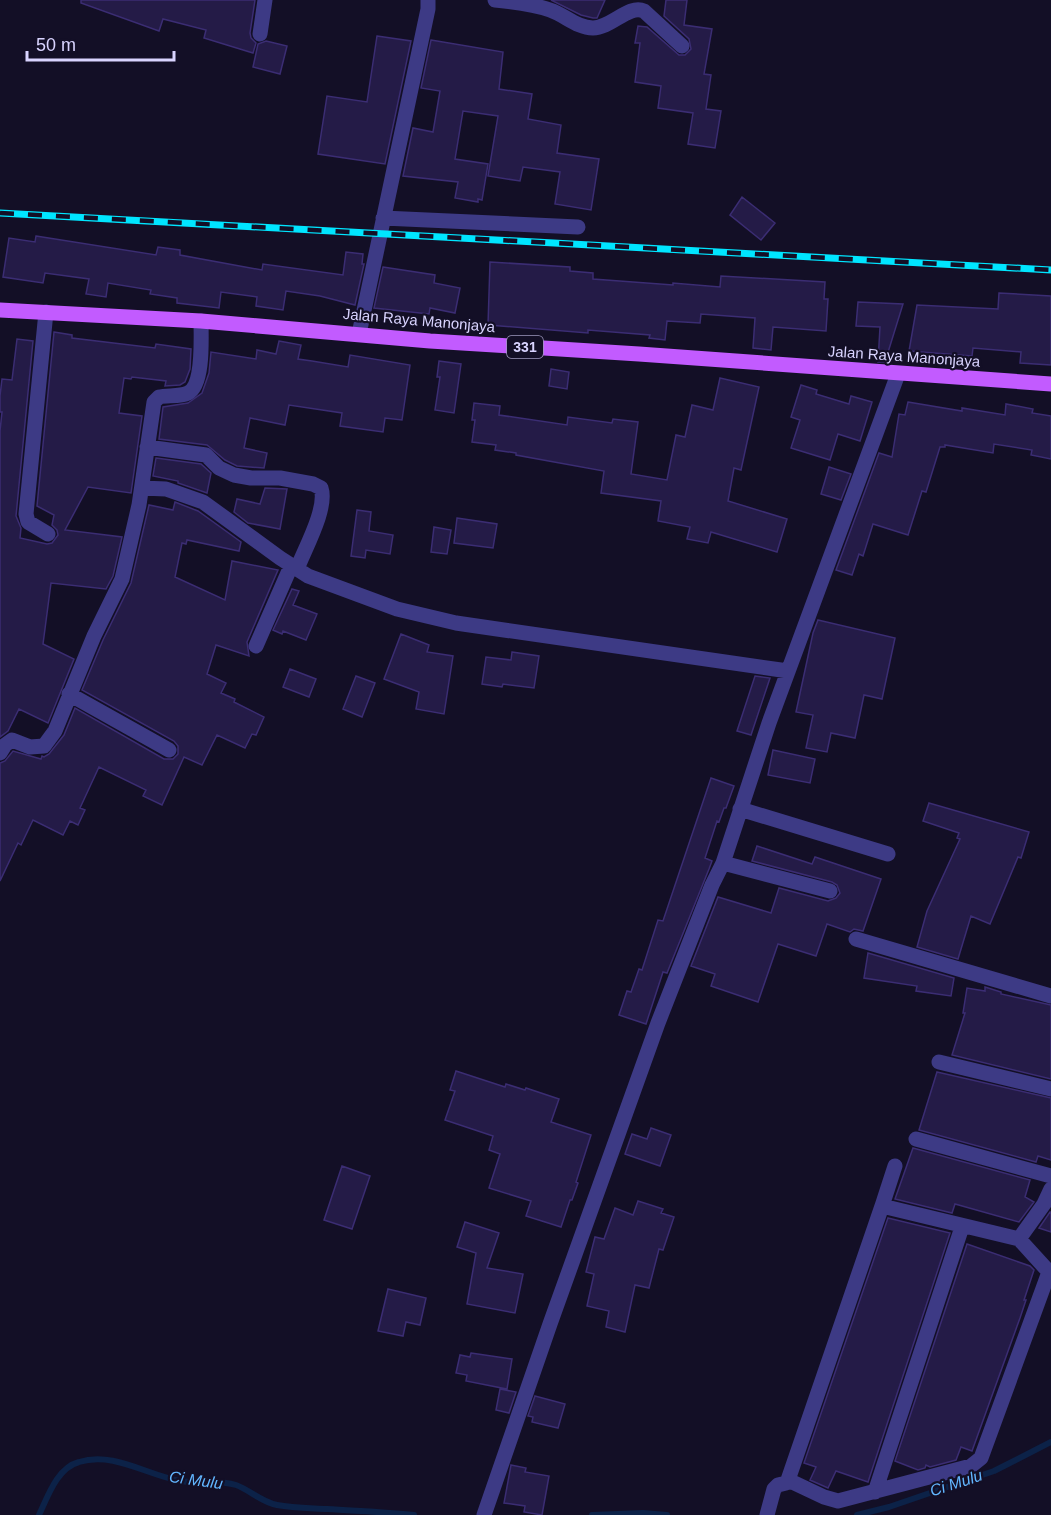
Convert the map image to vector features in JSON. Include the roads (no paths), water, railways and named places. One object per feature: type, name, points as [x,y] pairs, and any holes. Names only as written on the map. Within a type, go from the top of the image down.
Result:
[{"type":"main road","name":"Jalan Raya Manonjaya","points":[[0,310],[201,321],[429,341],[1051,384]]},
{"type":"street","points":[[260,34],[265,0]]},
{"type":"street","points":[[495,0],[548,9],[566,16],[577,24],[594,28],[639,8],[644,10],[682,46]]},
{"type":"street","points":[[359,334],[433,1]]},
{"type":"street","points":[[383,218],[578,226]]},
{"type":"street","points":[[46,312],[26,514],[28,522],[48,534]]},
{"type":"street","points":[[0,753],[12,740],[30,747],[44,746],[55,731],[105,611],[122,579],[142,488],[156,399],[184,395],[193,388],[199,374],[201,321]]},
{"type":"street","points":[[486,1508],[658,1023],[712,885],[723,863],[788,671],[898,374]]},
{"type":"street","points":[[147,447],[206,455],[219,468],[234,476],[280,478],[306,482],[321,488],[323,495],[317,520],[256,646]]},
{"type":"street","points":[[142,488],[166,489],[203,502],[308,576],[340,590],[397,609],[456,623],[788,671]]},
{"type":"street","points":[[69,694],[170,750]]},
{"type":"street","points":[[740,809],[888,854]]},
{"type":"street","points":[[723,863],[830,891]]},
{"type":"street","points":[[856,939],[1051,996]]},
{"type":"street","points":[[939,1062],[1051,1089]]},
{"type":"street","points":[[916,1139],[1051,1176]]},
{"type":"street","points":[[768,1511],[774,1489],[788,1480],[895,1166]]},
{"type":"street","points":[[1019,1239],[1044,1204],[1051,1189]]},
{"type":"street","points":[[788,1480],[838,1501],[971,1466],[981,1458],[1050,1273],[1019,1239],[882,1206]]},
{"type":"street","points":[[875,1492],[962,1227]]},
{"type":"waterway","name":"Ci Mulu","points":[[857,1515],[889,1507],[994,1471],[1051,1442]]},
{"type":"waterway","name":"Ci Mulu","points":[[39,1515],[59,1476],[71,1465],[92,1459],[131,1465],[181,1481],[229,1483],[277,1505],[414,1515]]},
{"type":"waterway","name":"Ci Mulu","points":[[592,1515],[643,1513],[667,1515]]},
{"type":"railway","points":[[0,213],[1051,270]]}]
